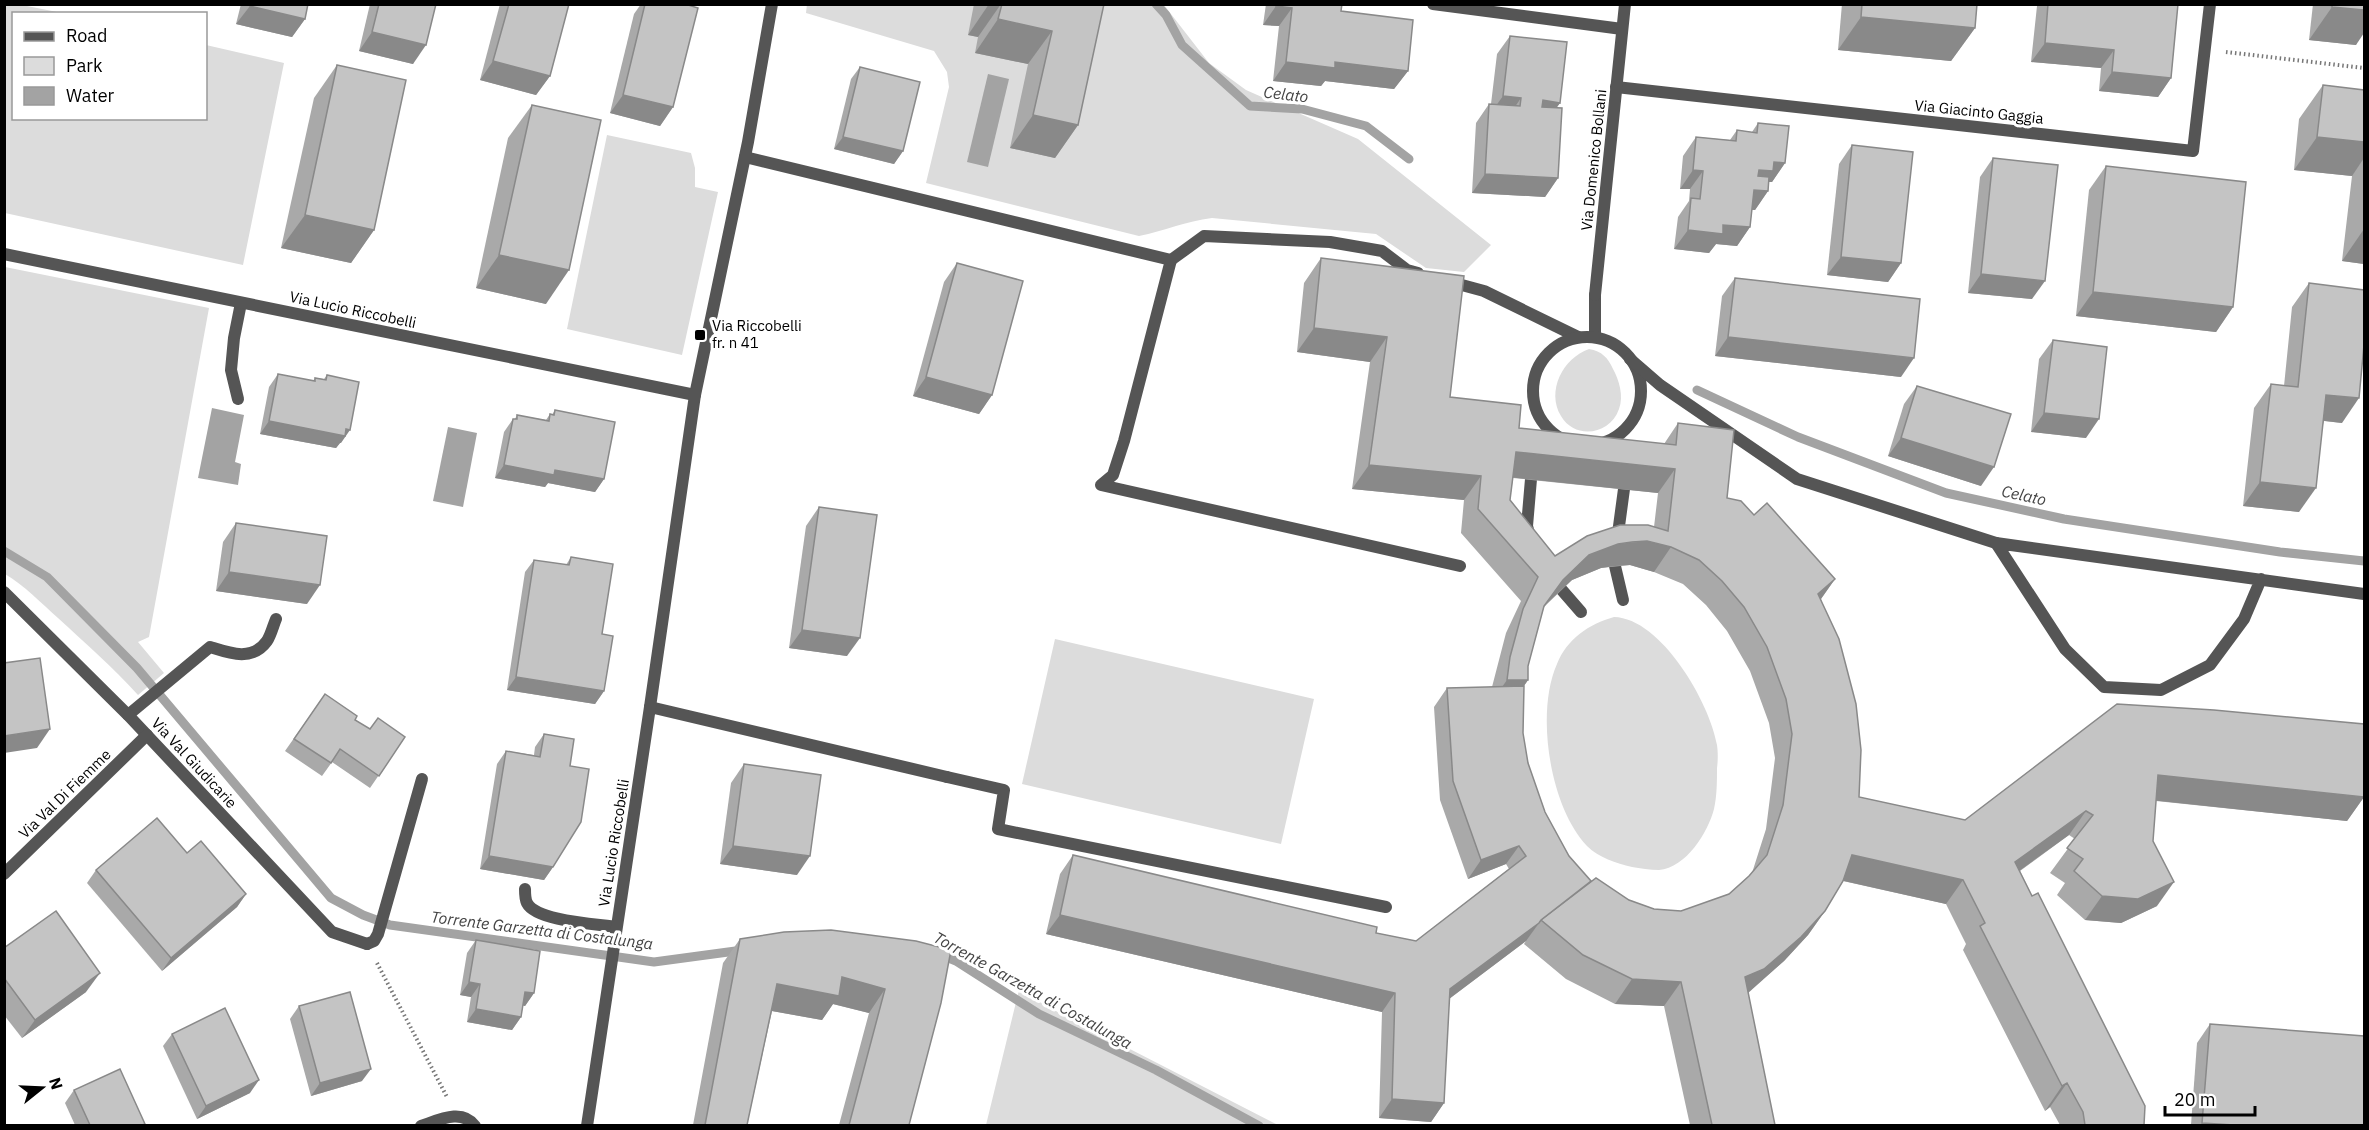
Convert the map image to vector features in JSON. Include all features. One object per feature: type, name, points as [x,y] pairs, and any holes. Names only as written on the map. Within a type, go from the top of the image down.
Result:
[{"type":"street","name":"Via Lucio Riccobelli","points":[[586,1125],[650,707],[694,395],[745,157],[772,4]]},
{"type":"street","points":[[1433,4],[1622,29]]},
{"type":"street","name":"Via Domenico Bollani","points":[[1594,337],[1595,295],[1625,4]]},
{"type":"street","name":"Via Giacinto Gaggia","points":[[1616,87],[2193,151],[2210,4]]},
{"type":"street","points":[[745,157],[1171,260]]},
{"type":"street","points":[[1460,566],[1101,485],[1113,475],[1124,441],[1171,260],[1204,236],[1330,242],[1382,251],[1407,270],[1484,291],[1578,338]]},
{"type":"street","name":"Via Lucio Riccobelli","points":[[4,254],[694,395]]},
{"type":"street","points":[[238,399],[231,370],[241,303]]},
{"type":"street","points":[[1630,359],[1640,382],[1639,407],[1621,440],[1577,445],[1553,440],[1541,421],[1533,401],[1534,380],[1543,360],[1558,345],[1578,338],[1594,337],[1615,344],[1660,385],[1797,479],[1996,543],[2364,594]]},
{"type":"street","points":[[1531,479],[1527,526],[1533,550]]},
{"type":"street","points":[[1616,548],[1624,489]]},
{"type":"street","points":[[1996,543],[2065,648],[2104,687],[2161,690],[2210,665],[2244,619],[2261,579]]},
{"type":"street","points":[[1615,566],[1623,600]]},
{"type":"street","points":[[1562,589],[1581,612]]},
{"type":"street","name":"Via Val Giudicarie","points":[[4,592],[128,715],[332,932],[367,944]]},
{"type":"street","points":[[128,715],[210,647],[239,656],[254,651],[267,642],[276,619]]},
{"type":"street","points":[[650,707],[1004,790],[998,829],[1386,907]]},
{"type":"street","name":"Via Val Di Fiemme","points":[[4,874],[147,735]]},
{"type":"street","points":[[367,944],[374,941],[386,911],[422,779]]},
{"type":"street","points":[[525,889],[526,903],[535,912],[616,927]]},
{"type":"street","points":[[421,1125],[457,1115],[471,1120],[476,1125]]},
{"type":"path","points":[[2219,51],[2364,68]]},
{"type":"path","points":[[367,944],[448,1099]]},
{"type":"green space","points":[[5,4],[57,12],[12,12],[12,120],[207,120],[207,45],[284,63],[243,265],[5,213]]},
{"type":"green space","points":[[807,4],[1164,5],[1209,63],[1246,90],[1358,139],[1491,245],[1464,272],[1426,268],[1376,234],[1212,218],[1139,236],[926,183],[949,87],[947,72],[934,51],[806,13]]},
{"type":"green space","points":[[607,135],[691,153],[695,168],[695,187],[718,192],[682,355],[567,329]]},
{"type":"green space","points":[[5,267],[209,308],[149,637],[138,642],[164,673],[138,695],[39,600],[5,574]]},
{"type":"green space","points":[[1589,349],[1601,353],[1609,362],[1619,383],[1621,399],[1619,409],[1608,424],[1600,429],[1583,431],[1567,424],[1561,416],[1555,396],[1556,386],[1565,368],[1580,353]]},
{"type":"green space","points":[[1614,617],[1632,621],[1649,632],[1665,647],[1694,686],[1705,707],[1717,745],[1716,799],[1707,828],[1687,856],[1669,868],[1659,870],[1614,862],[1602,857],[1587,846],[1574,829],[1564,808],[1555,784],[1550,759],[1547,708],[1550,684],[1561,655],[1573,640],[1588,628]]},
{"type":"green space","points":[[1055,639],[1314,699],[1281,844],[1022,784]]},
{"type":"green space","points":[[1019,990],[1052,1009],[1278,1125],[986,1125]]},
{"type":"water","points":[[988,74],[1009,79],[988,167],[967,162]]},
{"type":"water","points":[[212,408],[244,415],[235,462],[241,464],[238,485],[198,478]]},
{"type":"water","points":[[448,427],[477,433],[463,507],[433,501]]},
{"type":"building","points":[[250,4],[308,4],[305,19],[250,6]]},
{"type":"building","points":[[379,4],[436,4],[426,45],[372,32]]},
{"type":"building","points":[[509,4],[569,4],[550,76],[493,61]]},
{"type":"building","points":[[645,4],[685,4],[698,8],[673,107],[623,95]]},
{"type":"building","points":[[1002,4],[1104,4],[1078,125],[1033,115],[1052,31],[998,19]]},
{"type":"building","points":[[1277,4],[1342,4],[1341,11],[1413,20],[1408,71],[1335,62],[1335,68],[1286,62],[1292,8],[1276,6]]},
{"type":"building","points":[[1862,4],[1977,4],[1975,28],[1861,17]]},
{"type":"building","points":[[2048,4],[2178,4],[2171,78],[2112,72],[2114,50],[2045,43]]},
{"type":"building","points":[[2332,4],[2364,4],[2364,10],[2332,7]]},
{"type":"building","points":[[1510,36],[1567,42],[1560,103],[1543,100],[1542,107],[1562,108],[1558,178],[1485,174],[1489,104],[1520,106],[1521,98],[1503,96]]},
{"type":"building","points":[[337,65],[406,80],[374,230],[305,215]]},
{"type":"building","points":[[860,67],[920,82],[903,151],[843,137]]},
{"type":"building","points":[[2323,85],[2364,90],[2364,142],[2317,137]]},
{"type":"building","points":[[532,105],[601,120],[569,270],[499,255]]},
{"type":"building","points":[[1758,123],[1789,126],[1785,163],[1774,162],[1773,171],[1759,170],[1758,176],[1769,177],[1768,191],[1754,190],[1750,227],[1723,225],[1723,234],[1688,230],[1691,198],[1700,199],[1703,171],[1693,170],[1696,137],[1736,141],[1737,130],[1757,133]]},
{"type":"building","points":[[1852,145],[1913,152],[1901,263],[1841,257]]},
{"type":"building","points":[[1993,158],[2058,165],[2045,281],[1981,274]]},
{"type":"building","points":[[2106,166],[2246,182],[2233,307],[2093,292]]},
{"type":"building","points":[[1321,258],[1464,276],[1450,397],[1521,405],[1519,428],[1676,445],[1678,423],[1734,430],[1727,498],[1741,501],[1754,515],[1767,503],[1835,579],[1818,594],[1839,639],[1856,704],[1861,750],[1859,797],[1965,820],[2117,704],[2214,710],[2364,724],[2364,797],[2158,775],[2153,841],[2174,882],[2138,899],[2102,896],[2074,871],[2083,859],[2067,848],[2093,815],[2086,811],[2015,862],[2032,896],[2038,893],[2145,1106],[2144,1125],[2085,1125],[2083,1112],[2067,1083],[2062,1086],[1980,926],[1985,923],[1963,880],[1852,855],[1843,881],[1825,911],[1801,937],[1764,969],[1745,977],[1775,1125],[1712,1125],[1681,982],[1632,979],[1583,955],[1541,920],[1596,878],[1629,900],[1654,909],[1681,911],[1729,894],[1767,855],[1783,805],[1792,734],[1786,699],[1767,647],[1744,607],[1722,581],[1699,560],[1671,547],[1647,541],[1632,542],[1618,544],[1589,555],[1563,580],[1544,606],[1528,666],[1528,680],[1507,680],[1510,657],[1523,609],[1538,577],[1478,509],[1481,476],[1369,465],[1387,337],[1314,328]],"holes":[[[1516,452],[1675,469],[1668,531],[1648,525],[1620,525],[1587,536],[1555,556],[1510,500]]]},
{"type":"building","points":[[957,263],[1023,281],[992,395],[926,377]]},
{"type":"building","points":[[1735,278],[1920,299],[1914,358],[1728,337]]},
{"type":"building","points":[[2309,283],[2364,290],[2364,345],[2359,398],[2326,395],[2316,488],[2260,482],[2271,384],[2298,387]]},
{"type":"building","points":[[2053,340],[2107,347],[2099,419],[2044,413]]},
{"type":"building","points":[[278,374],[315,381],[315,378],[326,380],[327,375],[359,382],[350,430],[346,429],[345,436],[269,421]]},
{"type":"building","points":[[1917,386],[2011,414],[1994,467],[1901,438]]},
{"type":"building","points":[[555,410],[615,422],[604,479],[555,470],[554,475],[504,465],[513,419],[517,419],[517,415],[549,421],[550,414],[554,415]]},
{"type":"building","points":[[819,507],[877,515],[860,638],[802,630]]},
{"type":"building","points":[[236,523],[327,536],[320,585],[229,572]]},
{"type":"building","points":[[571,557],[613,564],[602,634],[613,636],[604,691],[516,677],[534,560],[569,565]]},
{"type":"building","points":[[40,658],[50,729],[4,736],[4,663]]},
{"type":"building","points":[[1524,686],[1523,733],[1528,763],[1545,812],[1569,856],[1591,881],[1450,989],[1444,1103],[1392,1099],[1395,993],[1060,915],[1073,855],[1377,927],[1376,933],[1416,941],[1526,856],[1519,846],[1481,860],[1453,781],[1447,688]]},
{"type":"building","points":[[325,694],[357,716],[355,720],[370,729],[378,718],[405,737],[379,776],[340,749],[331,763],[294,739]]},
{"type":"building","points":[[544,734],[574,739],[570,766],[589,769],[581,822],[553,867],[489,856],[506,751],[540,757]]},
{"type":"building","points":[[744,764],[821,775],[810,856],[733,846]]},
{"type":"building","points":[[157,818],[187,853],[201,841],[246,894],[171,958],[96,870]]},
{"type":"building","points":[[56,911],[100,973],[35,1020],[4,978],[4,948]]},
{"type":"building","points":[[831,930],[916,941],[951,950],[941,1003],[909,1125],[849,1125],[885,989],[842,977],[839,996],[777,984],[747,1125],[705,1125],[740,939],[784,932]]},
{"type":"building","points":[[476,940],[540,951],[534,993],[525,992],[521,1017],[476,1009],[480,984],[469,982]]},
{"type":"building","points":[[350,992],[371,1069],[320,1083],[299,1006]]},
{"type":"building","points":[[225,1008],[259,1080],[206,1106],[172,1034]]},
{"type":"building","points":[[2210,1024],[2364,1036],[2364,1125],[2202,1123]]},
{"type":"building","points":[[120,1069],[145,1124],[90,1125],[74,1090]]},
{"type":"waterway","name":"Celato","points":[[1156,4],[1166,15],[1182,45],[1250,106],[1302,109],[1366,126],[1409,159]]},
{"type":"waterway","name":"Celato","points":[[1697,390],[1798,437],[1946,493],[2064,519],[2280,552],[2364,561]]},
{"type":"waterway","name":"Torrente Garzetta di Costalunga","points":[[4,551],[47,577],[137,668],[331,898],[363,915],[390,925],[654,962],[743,950]]},
{"type":"waterway","name":"Torrente Garzetta di Costalunga","points":[[939,954],[956,961],[1039,1014],[1156,1070],[1259,1126]]},
{"type":"place","name":"Via Riccobelli fr. n 41","points":[[700,335]]}]
